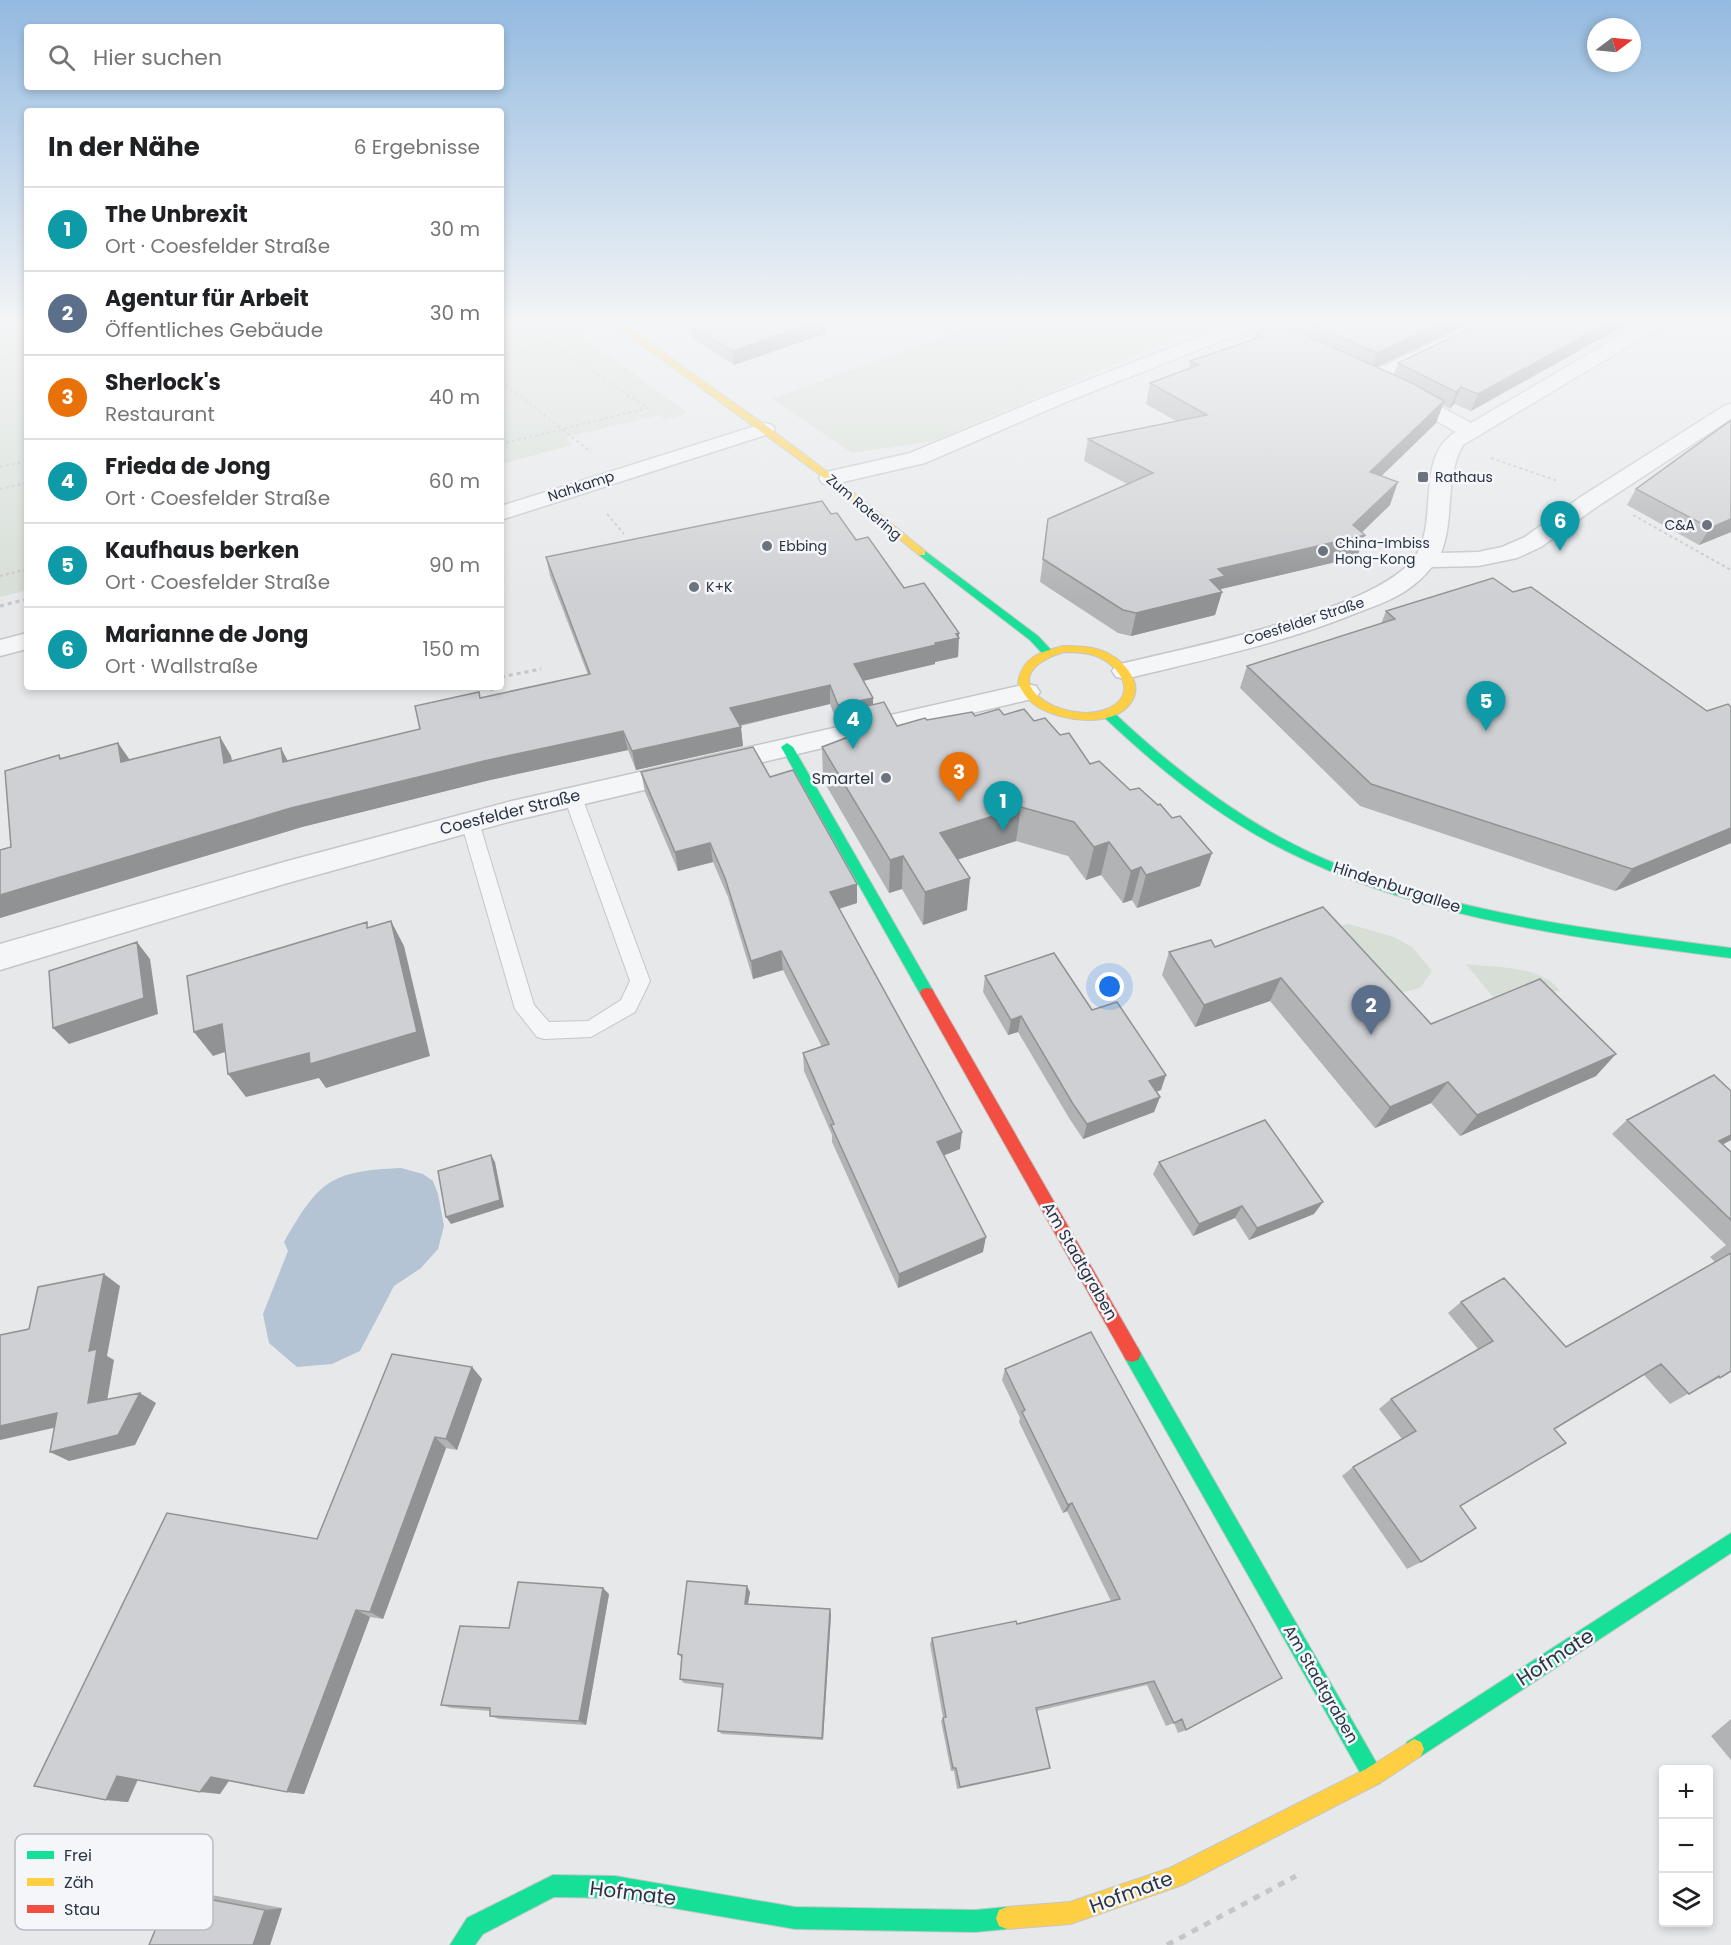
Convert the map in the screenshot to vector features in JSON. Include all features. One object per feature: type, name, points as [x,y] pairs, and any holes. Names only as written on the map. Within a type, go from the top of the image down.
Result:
[{"type":"street","name":"Zum Rotering","points":[[746,416],[830,478],[890,529],[1034,638],[1047,652]]},
{"type":"street","points":[[830,478],[917,458],[1019,416]]},
{"type":"street","points":[[1450,416],[1476,428]]},
{"type":"street","points":[[1450,447],[1497,416]]},
{"type":"street","points":[[1426,560],[1478,559],[1509,553],[1533,542],[1597,497],[1722,416]]},
{"type":"street","name":"Nahkamp","points":[[504,512],[765,429]]},
{"type":"street","name":"Coesfelder Straße","points":[[1125,671],[1252,639],[1352,608],[1409,580],[1426,560],[1439,522],[1443,470],[1450,447]]},
{"type":"street","points":[[0,648],[24,642]]},
{"type":"street","points":[[1072,649],[1101,654],[1117,662],[1125,671],[1132,686],[1129,699],[1119,709],[1108,714],[1082,718],[1061,715],[1043,708],[1027,692],[1023,684],[1023,672],[1031,661],[1047,652],[1072,649]]},
{"type":"street","name":"Coesfelder Straße","points":[[0,957],[175,904],[470,822],[1027,692]]},
{"type":"street","name":"Hindenburgallee","points":[[1108,714],[1133,740],[1178,776],[1226,808],[1294,850],[1356,877],[1445,904],[1518,922],[1731,953]]},
{"type":"street","name":"Am Stadtgraben","points":[[787,747],[1373,1776]]},
{"type":"street","name":"Hofmate","points":[[460,1945],[475,1926],[554,1886],[615,1887],[795,1918],[975,1921],[1070,1914],[1174,1877],[1373,1776],[1731,1542]]},
{"type":"lane","points":[[470,822],[525,1009],[544,1031],[591,1029],[628,1006],[640,981],[573,797]]},
{"type":"path","points":[[546,416],[585,445],[615,476]]},
{"type":"path","points":[[504,443],[617,416]]},
{"type":"path","points":[[1450,447],[1517,467],[1597,497],[1622,508],[1731,570]]},
{"type":"path","points":[[0,467],[24,461]]},
{"type":"path","points":[[0,489],[24,484]]},
{"type":"path","points":[[0,576],[24,570]]},
{"type":"path","points":[[0,606],[24,600]]},
{"type":"path","points":[[504,677],[541,669]]},
{"type":"path","points":[[492,690],[493,698]]},
{"type":"shaded area","points":[[0,416],[24,416],[24,591],[0,597]]},
{"type":"shaded area","points":[[504,416],[657,416],[566,437],[572,445],[504,463]]},
{"type":"shaded area","points":[[661,416],[679,416],[665,420]]},
{"type":"shaded area","points":[[797,416],[993,416],[934,441],[852,453]]},
{"type":"shaded area","points":[[1349,924],[1394,937],[1412,947],[1432,971],[1420,988],[1380,998],[1319,931]]},
{"type":"shaded area","points":[[1466,964],[1530,972],[1542,976],[1560,991],[1527,992],[1497,1002]]},
{"type":"water","points":[[401,1168],[423,1174],[433,1181],[444,1226],[438,1249],[421,1268],[394,1286],[360,1351],[332,1364],[297,1367],[269,1343],[263,1314],[288,1251],[284,1242],[307,1205],[329,1183],[358,1172]]},
{"type":"building","points":[[1203,416],[1429,416],[1370,472],[1398,482],[1353,525],[1365,535],[1218,569],[1225,576],[1210,580],[1222,592],[1136,613],[1123,610],[1043,559],[1048,519],[1153,473],[1088,439]]},
{"type":"building","points":[[1731,420],[1731,519],[1710,528],[1636,489]]},
{"type":"building","points":[[822,501],[831,514],[837,513],[856,540],[868,537],[904,588],[924,583],[959,633],[956,634],[959,638],[935,643],[936,645],[854,664],[873,698],[838,705],[830,685],[730,708],[741,727],[632,751],[623,731],[484,761],[291,808],[0,895],[0,850],[11,847],[5,771],[59,755],[60,759],[118,743],[121,762],[220,737],[224,763],[281,748],[283,762],[420,729],[415,706],[479,692],[480,698],[590,674],[546,557]]},
{"type":"building","points":[[1493,578],[1513,592],[1531,587],[1707,711],[1728,704],[1731,707],[1731,828],[1632,869],[1371,784],[1247,666],[1395,619],[1386,611]]},
{"type":"building","points":[[884,702],[897,726],[925,718],[927,720],[972,712],[975,716],[999,709],[1004,715],[1024,709],[1034,721],[1045,718],[1060,735],[1069,733],[1090,764],[1099,761],[1130,790],[1139,788],[1158,805],[1160,804],[1172,818],[1180,816],[1212,853],[1146,875],[1141,867],[1131,871],[1109,842],[1094,847],[1074,822],[1021,807],[940,833],[970,878],[925,892],[903,856],[890,860],[822,747],[856,734],[846,711]]},
{"type":"building","points":[[753,747],[770,777],[793,770],[857,884],[830,892],[962,1132],[937,1142],[986,1237],[899,1274],[831,1125],[834,1124],[803,1053],[829,1044],[781,951],[751,961],[725,878],[710,843],[675,852],[641,772]]},
{"type":"building","points":[[1323,907],[1431,1024],[1540,979],[1616,1054],[1477,1115],[1448,1082],[1390,1107],[1281,978],[1204,1005],[1169,952],[1211,940],[1215,947]]},
{"type":"building","points":[[391,921],[417,1032],[310,1064],[309,1053],[228,1074],[222,1024],[194,1032],[187,976],[367,922],[367,928]]},
{"type":"building","points":[[137,942],[144,998],[53,1028],[49,971]]},
{"type":"building","points":[[1054,953],[1092,1010],[1117,1002],[1166,1075],[1149,1081],[1160,1097],[1087,1124],[1021,1016],[1011,1020],[985,976]]},
{"type":"building","points":[[1714,1075],[1731,1091],[1731,1135],[1719,1141],[1731,1152],[1731,1220],[1627,1120]]},
{"type":"building","points":[[1265,1120],[1323,1202],[1257,1228],[1242,1206],[1199,1224],[1159,1162]]},
{"type":"building","points":[[491,1155],[500,1200],[446,1217],[438,1171]]},
{"type":"building","points":[[1731,1253],[1731,1371],[1689,1394],[1661,1364],[1554,1429],[1566,1443],[1460,1506],[1476,1528],[1421,1562],[1353,1467],[1416,1431],[1391,1399],[1493,1341],[1461,1302],[1504,1278],[1566,1347]]},
{"type":"building","points":[[104,1274],[89,1351],[97,1349],[88,1403],[140,1393],[118,1435],[50,1452],[57,1413],[0,1426],[0,1335],[29,1329],[38,1287]]},
{"type":"building","points":[[1091,1332],[1282,1678],[1186,1730],[1182,1719],[1174,1723],[1154,1681],[1036,1708],[1050,1768],[960,1787],[956,1768],[953,1768],[943,1718],[946,1717],[932,1638],[1016,1621],[1017,1624],[1120,1599],[1072,1503],[1068,1505],[1022,1412],[1025,1410],[1005,1369]]},
{"type":"building","points":[[392,1354],[472,1367],[446,1439],[435,1437],[370,1612],[356,1610],[287,1792],[211,1777],[200,1792],[117,1776],[106,1800],[34,1786],[167,1513],[317,1539]]},
{"type":"building","points":[[687,1581],[747,1586],[745,1604],[830,1609],[822,1738],[718,1731],[723,1684],[680,1679],[682,1655],[678,1654]]},
{"type":"building","points":[[518,1582],[603,1588],[579,1721],[490,1716],[490,1708],[441,1705],[460,1626],[509,1628]]},
{"type":"building","points":[[213,1900],[265,1910],[253,1945],[149,1945],[155,1930],[213,1930]]},
{"type":"traffic: fast","points":[[922,553],[1034,638],[1047,652]]},
{"type":"traffic: fast","points":[[1108,714],[1177,775],[1227,811],[1307,856],[1357,877],[1409,895],[1515,921],[1623,939],[1731,953]]},
{"type":"traffic: fast","points":[[787,747],[927,993]]},
{"type":"traffic: fast","points":[[1132,1354],[1373,1776]]},
{"type":"traffic: fast","points":[[1414,1749],[1731,1542]]},
{"type":"traffic: fast","points":[[461,1945],[475,1926],[553,1886],[615,1887],[795,1918],[975,1921],[1007,1918]]},
{"type":"traffic: slow","points":[[746,416],[830,478],[922,553]]},
{"type":"traffic: slow","points":[[1063,649],[1099,653],[1116,663],[1128,678],[1130,695],[1125,703],[1116,710],[1098,716],[1079,716],[1059,712],[1042,705],[1030,695],[1023,683],[1025,671],[1040,657],[1063,649]]},
{"type":"traffic: slow","points":[[1007,1918],[1070,1913],[1174,1877],[1373,1776],[1414,1749]]},
{"type":"traffic: jam","points":[[927,993],[1132,1354]]},
{"type":"place","name":"Rathaus","points":[[1423,477]]},
{"type":"place","name":"C&A","points":[[1707,525]]},
{"type":"place","name":"Ebbing","points":[[767,546]]},
{"type":"place","name":"China-Imbiss Hong-Kong","points":[[1323,551]]},
{"type":"place","name":"Marianne de Jong","points":[[1560,551]]},
{"type":"place","name":"K+K","points":[[694,587]]},
{"type":"place","name":"Kaufhaus berken","points":[[1486,731]]},
{"type":"place","name":"Frieda de Jong","points":[[853,749]]},
{"type":"place","name":"Smartel","points":[[886,778]]},
{"type":"place","name":"Sherlock's","points":[[959,802]]},
{"type":"place","name":"The Unbrexit","points":[[1003,831]]},
{"type":"place","name":"Agentur für Arbeit","points":[[1371,1035]]}]
